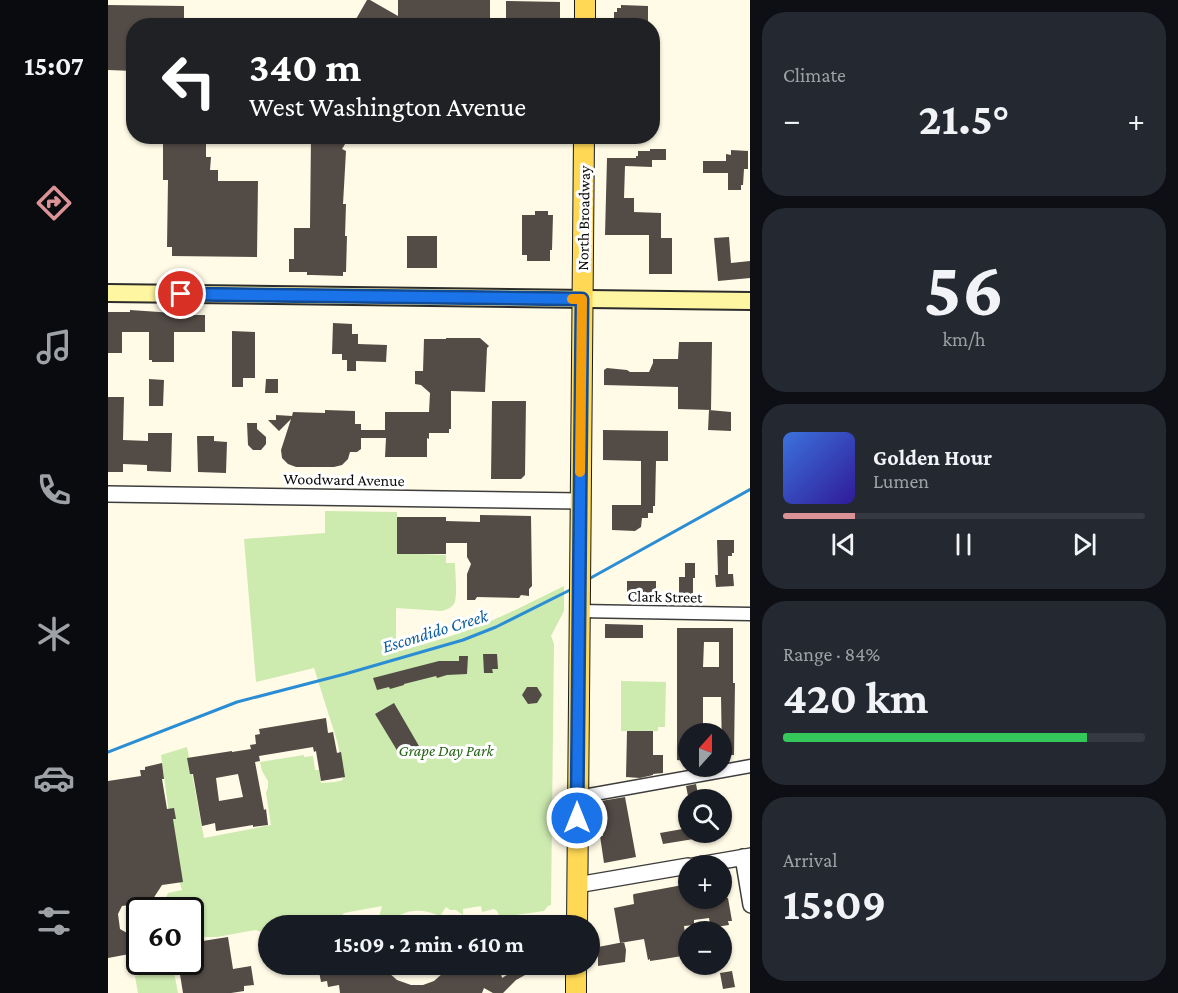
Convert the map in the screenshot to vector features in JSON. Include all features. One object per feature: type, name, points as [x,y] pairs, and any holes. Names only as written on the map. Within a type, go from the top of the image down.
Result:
[{"type":"main road","points":[[585,0],[585,18]]},
{"type":"main road","name":"North Broadway","points":[[577,885],[584,144]]},
{"type":"main road","points":[[108,293],[750,301]]},
{"type":"main road","points":[[577,885],[577,915]]},
{"type":"main road","points":[[576,975],[576,993]]},
{"type":"street","name":"Woodward Avenue","points":[[108,494],[580,501]]},
{"type":"street","name":"Clark Street","points":[[580,604],[750,614]]},
{"type":"street","points":[[578,797],[750,766]]},
{"type":"street","points":[[732,859],[747,856],[750,905]]},
{"type":"street","points":[[577,885],[678,868]]},
{"type":"green space","name":"Grape Day Park","points":[[325,511],[397,512],[397,553],[446,555],[446,563],[455,563],[456,595],[451,607],[441,611],[396,608],[396,652],[483,624],[564,586],[564,611],[551,636],[554,644],[551,905],[544,911],[499,915],[494,909],[482,912],[481,906],[463,909],[463,915],[446,907],[441,915],[412,911],[401,915],[380,915],[382,906],[342,915],[258,915],[258,931],[204,937],[204,897],[166,897],[168,893],[182,890],[177,873],[161,755],[187,747],[204,838],[271,825],[266,793],[268,781],[260,762],[304,755],[304,757],[313,756],[315,770],[319,770],[321,783],[343,780],[338,744],[314,668],[256,682],[244,539],[325,533]]},
{"type":"green space","points":[[621,681],[666,682],[665,727],[658,727],[658,731],[621,731]]},
{"type":"green space","points":[[175,975],[178,993],[138,993],[135,976]]},
{"type":"building","points":[[367,0],[398,16],[398,0],[490,0],[490,18],[357,18]]},
{"type":"building","points":[[506,1],[560,2],[560,18],[506,18]]},
{"type":"building","points":[[108,5],[184,6],[184,18],[126,18],[126,71],[108,70]]},
{"type":"building","points":[[621,5],[648,6],[648,18],[614,18],[614,12],[617,12],[617,8],[621,8]]},
{"type":"building","points":[[163,144],[206,144],[206,157],[211,157],[210,170],[218,170],[218,181],[258,181],[257,257],[172,256],[172,247],[167,247],[168,180],[163,180]]},
{"type":"building","points":[[311,144],[345,144],[342,149],[346,151],[343,204],[346,204],[345,236],[347,236],[346,272],[343,272],[343,276],[289,272],[289,259],[294,259],[294,228],[310,228]]},
{"type":"building","points":[[650,149],[666,149],[666,160],[652,160],[652,167],[625,166],[624,198],[634,198],[634,212],[661,213],[661,238],[672,238],[672,274],[649,274],[649,235],[605,235],[607,158],[636,158],[638,151],[650,151]]},
{"type":"building","points":[[731,150],[748,151],[748,169],[744,169],[741,190],[728,190],[728,173],[703,173],[703,161],[726,161],[726,154],[731,155]]},
{"type":"building","points":[[535,211],[548,211],[548,215],[553,215],[550,261],[527,261],[527,255],[522,255],[522,215],[535,215]]},
{"type":"building","points":[[407,236],[437,236],[437,268],[407,268]]},
{"type":"building","points":[[729,237],[731,263],[750,261],[750,278],[718,281],[714,238]]},
{"type":"building","points":[[130,310],[174,313],[174,315],[205,315],[205,332],[174,332],[174,362],[149,360],[149,332],[122,332],[122,353],[108,353],[108,312],[130,312]]},
{"type":"building","points":[[333,323],[352,324],[352,334],[358,334],[358,344],[387,345],[386,362],[356,361],[356,371],[347,371],[347,360],[342,360],[342,354],[332,354]]},
{"type":"building","points":[[232,331],[255,332],[255,378],[243,378],[243,387],[232,387]]},
{"type":"building","points":[[480,338],[489,346],[487,348],[485,392],[451,391],[451,429],[449,433],[429,433],[427,457],[385,457],[386,438],[361,438],[361,449],[357,452],[350,452],[348,459],[342,465],[296,467],[288,464],[282,458],[281,450],[291,419],[279,431],[268,420],[276,420],[276,415],[292,416],[293,412],[325,413],[325,410],[355,411],[355,424],[361,424],[361,430],[385,430],[385,412],[429,412],[430,393],[421,385],[415,384],[415,371],[423,371],[424,339]]},
{"type":"building","points":[[679,342],[712,342],[711,410],[678,409],[678,387],[604,385],[604,370],[607,368],[630,372],[649,372],[653,359],[678,359]]},
{"type":"building","points":[[149,379],[164,380],[163,406],[149,406]]},
{"type":"building","points":[[266,379],[278,379],[278,393],[265,393]]},
{"type":"building","points":[[108,397],[124,397],[123,440],[148,441],[148,433],[172,433],[171,472],[147,471],[147,465],[123,464],[123,472],[108,472]]},
{"type":"building","points":[[492,401],[526,401],[525,475],[521,479],[491,479]]},
{"type":"building","points":[[709,410],[731,412],[731,431],[708,430]]},
{"type":"building","points":[[247,423],[257,423],[257,429],[266,437],[266,444],[261,450],[253,450],[248,445]]},
{"type":"building","points":[[603,430],[668,431],[668,461],[656,461],[653,513],[648,513],[648,518],[642,518],[641,527],[635,531],[612,530],[612,505],[641,505],[641,461],[603,460]]},
{"type":"building","points":[[197,436],[214,436],[214,441],[227,442],[226,473],[198,472]]},
{"type":"building","points":[[480,515],[531,516],[532,586],[529,589],[529,596],[521,595],[519,598],[477,597],[475,600],[467,600],[467,574],[471,564],[467,557],[467,543],[446,543],[446,554],[397,554],[397,517],[446,517],[446,521],[480,522]]},
{"type":"building","points":[[717,540],[734,540],[734,553],[728,556],[728,574],[733,574],[734,586],[716,587]]},
{"type":"building","points":[[685,563],[695,563],[693,598],[679,598],[679,577],[685,577]]},
{"type":"building","points":[[627,581],[656,581],[656,599],[627,600]]},
{"type":"building","points":[[605,624],[643,625],[643,638],[605,638]]},
{"type":"building","points":[[677,628],[733,628],[734,755],[732,755],[732,723],[721,723],[721,697],[703,697],[703,723],[678,723],[678,760]],"holes":[[[704,642],[719,642],[719,667],[703,667]]]},
{"type":"building","points":[[483,654],[497,654],[498,669],[492,669],[493,673],[484,673]]},
{"type":"building","points":[[459,656],[468,656],[467,674],[437,678],[436,676],[390,689],[389,687],[377,690],[373,678],[439,661],[459,661]]},
{"type":"building","points":[[527,687],[537,687],[542,695],[537,703],[528,704],[522,695]]},
{"type":"building","points":[[394,703],[419,746],[401,757],[375,714]]},
{"type":"building","points":[[326,718],[328,733],[333,732],[337,753],[341,752],[345,777],[321,781],[316,751],[314,752],[313,747],[259,756],[260,761],[255,762],[268,825],[216,831],[215,823],[202,826],[193,774],[190,774],[187,758],[251,749],[250,745],[256,744],[255,735],[260,734],[259,729]],"holes":[[[238,774],[243,797],[219,801],[216,778]]]},
{"type":"building","points":[[627,731],[653,731],[653,755],[663,755],[663,773],[640,778],[626,777]]},
{"type":"building","points":[[162,763],[167,809],[174,808],[176,819],[173,819],[183,882],[162,885],[154,897],[126,897],[126,905],[122,906],[118,914],[120,929],[126,932],[126,955],[108,958],[108,781],[141,776],[140,770],[145,770],[145,767]]},
{"type":"building","points":[[696,784],[697,789],[687,789],[686,786]]},
{"type":"building","points":[[625,797],[636,857],[604,863],[600,836],[603,836],[600,822],[603,822],[601,801]]},
{"type":"building","points":[[678,830],[678,842],[663,844],[660,833]]},
{"type":"building","points":[[678,886],[678,909],[730,909],[732,921],[710,921],[709,918],[678,921],[678,957],[650,961],[644,939],[620,943],[614,908],[634,904],[634,894]]},
{"type":"building","points":[[228,937],[233,969],[251,966],[254,985],[244,986],[244,991],[231,993],[183,993],[180,975],[204,975],[204,941]]},
{"type":"building","points":[[624,942],[625,962],[600,966],[600,947]]},
{"type":"building","points":[[732,971],[735,987],[723,989],[720,975],[732,975]]},
{"type":"building","points":[[320,975],[391,975],[397,980],[411,985],[423,985],[434,981],[441,975],[501,975],[502,978],[507,975],[525,975],[516,980],[503,993],[493,993],[484,988],[482,993],[340,993],[339,985],[328,987],[327,981],[321,982]]},
{"type":"waterway","name":"Escondido Creek","points":[[587,580],[750,490]]},
{"type":"waterway","name":"Escondido Creek","points":[[108,752],[237,702],[463,640],[496,627],[574,588]]},
{"type":"slow traffic","points":[[572,299],[582,299],[580,472]]},
{"type":"route","points":[[181,294],[582,299],[577,818]]}]
